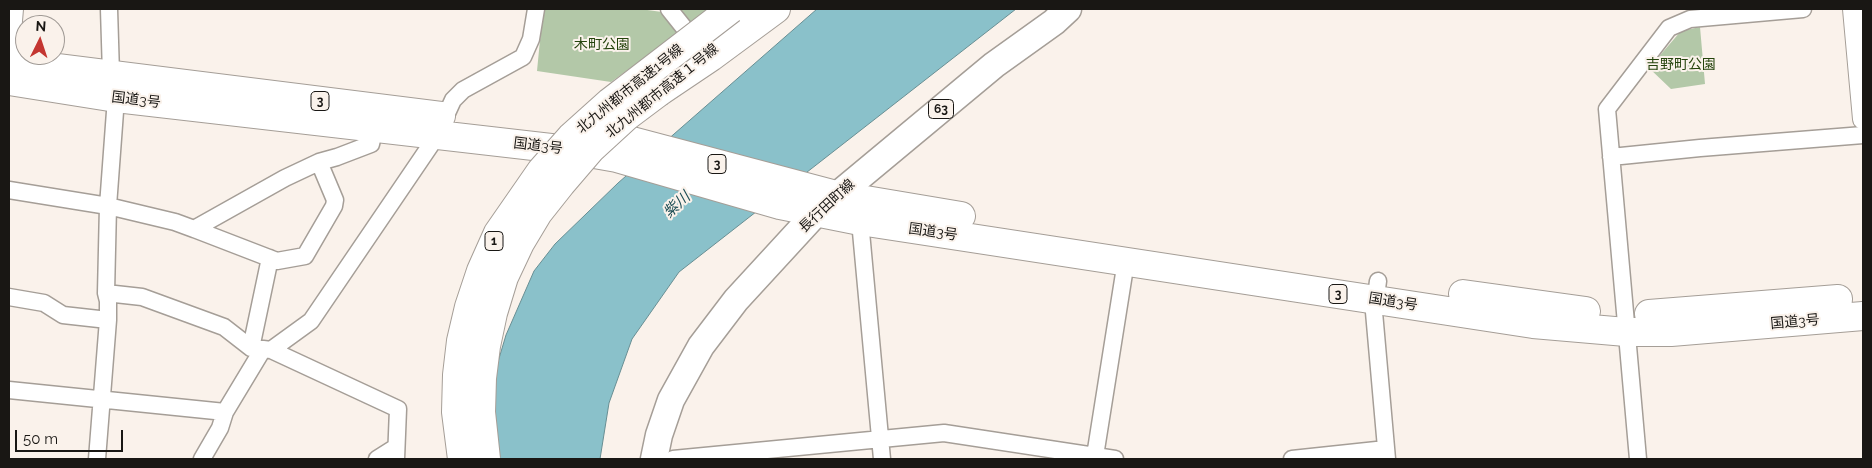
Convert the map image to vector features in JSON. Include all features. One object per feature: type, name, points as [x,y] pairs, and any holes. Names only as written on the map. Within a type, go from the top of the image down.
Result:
[{"type":"highway","name":"北九州都市高速1号線","points":[[462,459],[456,412],[457,375],[461,341],[469,307],[481,271],[498,233],[541,171],[571,137],[610,102],[731,9]]},
{"type":"highway","name":"北九州都市高速１号線","points":[[486,459],[482,412],[482,378],[486,346],[493,313],[504,277],[520,243],[555,191],[591,149],[627,116],[766,9]]},
{"type":"highway","points":[[659,92],[711,57],[776,9]]},
{"type":"highway","name":"国道3号","points":[[9,62],[113,86],[375,127],[442,126]]},
{"type":"highway","name":"国道3号","points":[[9,81],[113,86],[584,142],[878,204],[1377,290],[1533,324],[1625,323],[1667,314],[1863,297]]},
{"type":"highway","name":"国道3号","points":[[624,150],[780,205],[816,213],[1126,261],[1377,290]]},
{"type":"highway","name":"国道3号","points":[[1625,323],[1670,332],[1863,316]]},
{"type":"main road","name":"長行田町線","points":[[654,459],[659,435],[672,400],[701,346],[736,300],[816,213],[994,65],[1054,22],[1068,9]]},
{"type":"street","points":[[9,56],[13,9]]},
{"type":"street","points":[[97,459],[108,320],[106,293],[113,86],[109,9]]},
{"type":"street","points":[[262,349],[311,321],[442,126],[453,100],[462,90],[523,57],[531,39],[536,9]]},
{"type":"street","points":[[669,9],[700,48]]},
{"type":"street","points":[[584,142],[631,100],[752,9]]},
{"type":"street","points":[[1638,459],[1606,109],[1669,28],[1690,19],[1803,9]]},
{"type":"street","points":[[1854,9],[1863,118]]},
{"type":"street","points":[[194,229],[285,178],[319,162],[370,144],[375,127]]},
{"type":"street","points":[[1611,157],[1863,135]]},
{"type":"street","points":[[9,190],[108,206],[175,222],[277,261],[305,256],[334,206],[335,200],[319,162]]},
{"type":"street","points":[[860,221],[882,459]]},
{"type":"street","points":[[202,459],[220,428],[225,412],[262,349],[270,258]]},
{"type":"street","points":[[1095,456],[1126,261]]},
{"type":"street","points":[[1292,459],[1386,454],[1374,312],[1377,290]]},
{"type":"street","points":[[106,293],[142,297],[224,327],[262,349],[398,409],[396,453],[377,459]]},
{"type":"street","points":[[9,297],[44,303],[63,315],[108,320]]},
{"type":"street","points":[[9,390],[225,412]]},
{"type":"street","points":[[673,459],[944,433],[1115,459]]},
{"type":"green space","name":"木町公園","points":[[543,9],[640,9],[662,12],[665,9],[712,9],[611,82],[537,71]]},
{"type":"green space","name":"吉野町公園","points":[[1700,27],[1705,84],[1671,89],[1649,68],[1681,31]]},
{"type":"water","name":"紫川","points":[[817,9],[1016,9],[679,272],[632,339],[609,403],[600,459],[469,459],[506,335],[534,271],[555,244],[618,183]]}]
